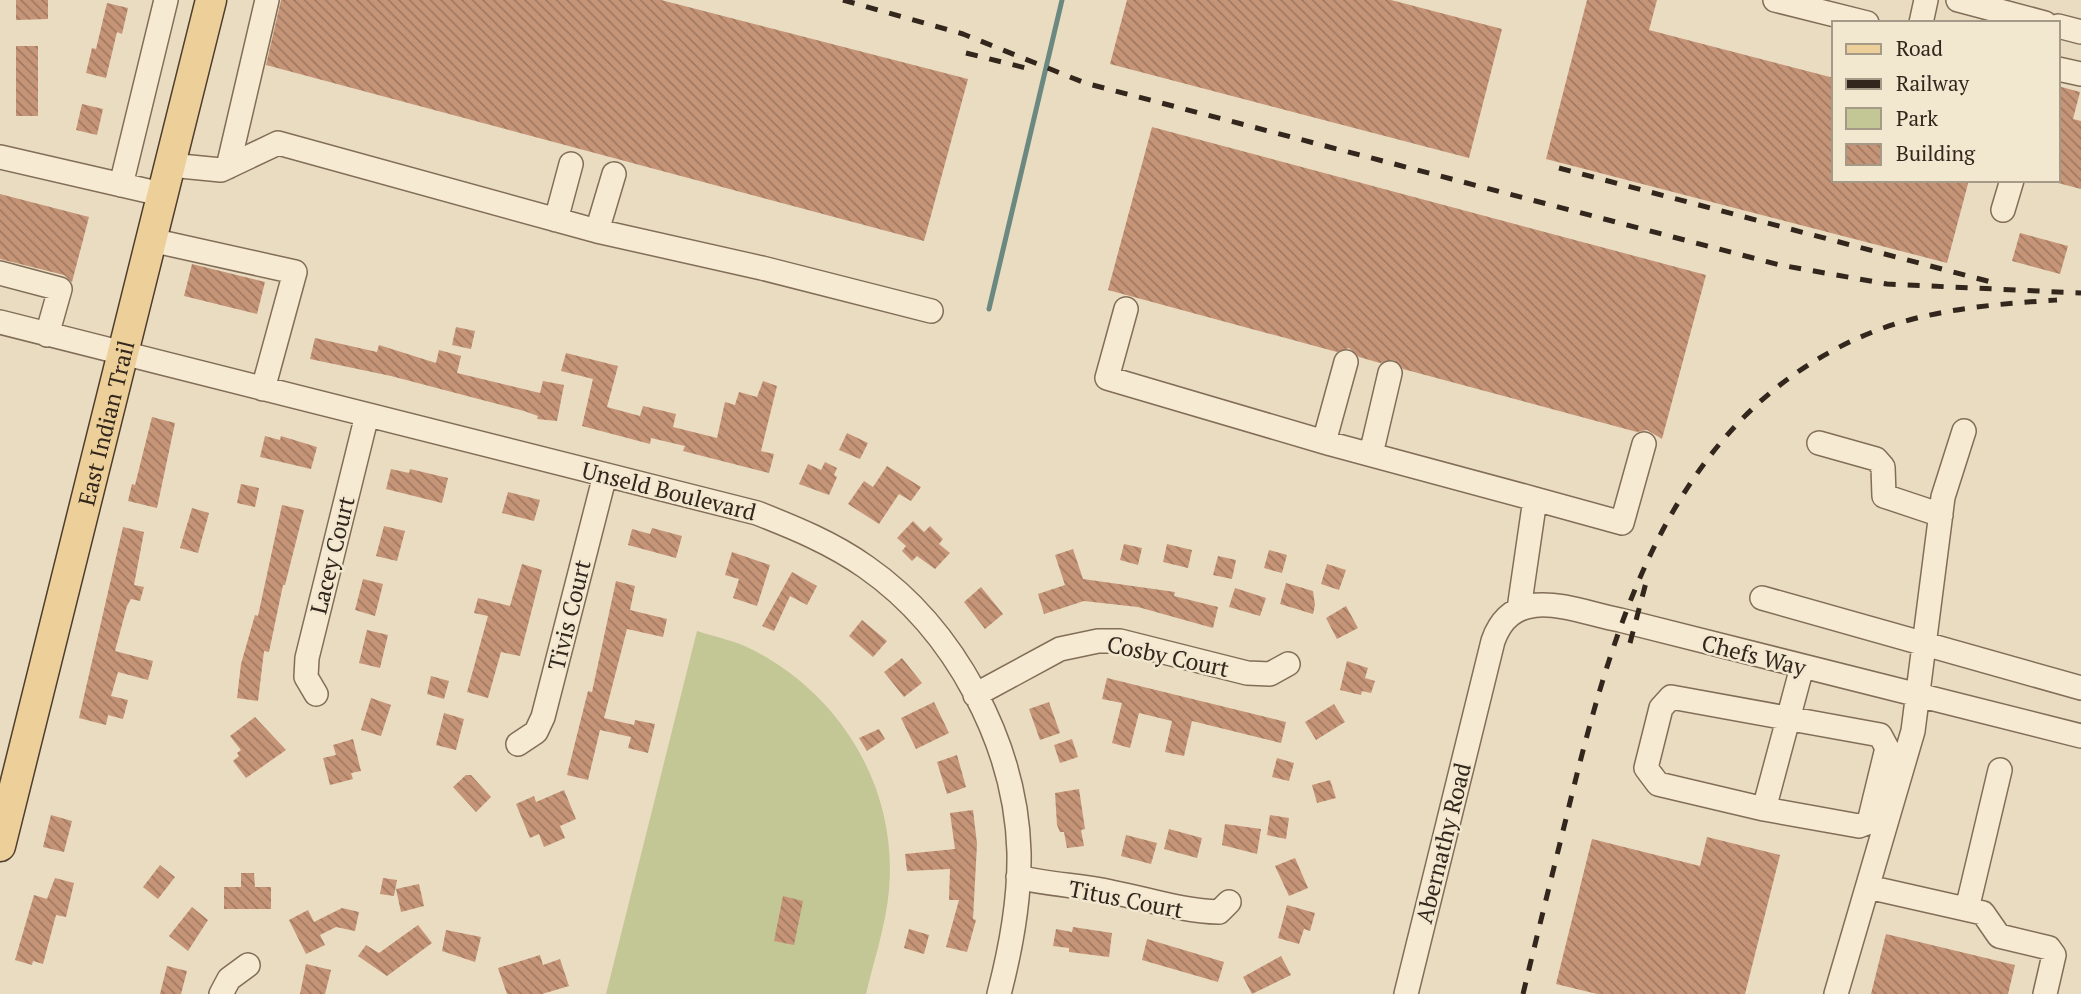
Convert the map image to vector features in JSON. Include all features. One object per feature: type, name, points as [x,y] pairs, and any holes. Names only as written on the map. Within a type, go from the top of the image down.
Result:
[{"type":"main road","name":"East Indian Trail","points":[[0,846],[211,0]]},
{"type":"street","points":[[121,185],[166,0]]},
{"type":"street","points":[[228,167],[267,0]]},
{"type":"street","points":[[1775,0],[1859,21]]},
{"type":"street","points":[[1921,21],[1926,0]]},
{"type":"street","points":[[1958,0],[2037,21]]},
{"type":"street","points":[[2060,27],[2081,32]]},
{"type":"street","points":[[2060,69],[2081,74]]},
{"type":"street","points":[[170,164],[221,170],[278,143],[597,231],[762,268],[931,311]]},
{"type":"street","points":[[0,157],[161,194]]},
{"type":"street","points":[[556,220],[571,164]]},
{"type":"street","points":[[597,231],[614,174]]},
{"type":"street","points":[[2003,210],[2011,182]]},
{"type":"street","points":[[151,240],[295,272],[263,389]]},
{"type":"street","points":[[0,273],[60,289],[47,335]]},
{"type":"street","points":[[1126,309],[1107,378],[1324,442],[1622,523],[1644,444]]},
{"type":"street","name":"Unseld Boulevard","points":[[0,323],[757,513],[827,542],[867,567],[915,609],[966,677],[998,743],[1012,796],[1019,850],[1012,943],[999,994]]},
{"type":"street","points":[[1324,442],[1346,362]]},
{"type":"street","points":[[1371,454],[1390,373]]},
{"type":"street","name":"Lacey Court","points":[[317,694],[306,677],[307,658],[367,415]]},
{"type":"street","points":[[1836,994],[1913,731],[1941,515],[1964,431]]},
{"type":"street","points":[[1819,443],[1877,459],[1883,467],[1884,496],[1941,515]]},
{"type":"street","name":"Tivis Court","points":[[518,744],[536,732],[544,717],[605,475]]},
{"type":"street","points":[[1518,609],[1535,499]]},
{"type":"street","points":[[1762,598],[2081,688]]},
{"type":"street","name":"Chefs Way","points":[[1518,609],[1536,604],[1558,606],[2081,736]]},
{"type":"street","name":"Abernathy Road","points":[[1406,994],[1497,631],[1518,609]]},
{"type":"street","name":"Cosby Court","points":[[975,695],[1060,649],[1098,640],[1120,642],[1247,673],[1270,674],[1288,664]]},
{"type":"street","points":[[1764,809],[1802,667]]},
{"type":"street","points":[[1671,697],[1788,716],[1880,735],[1887,748],[1869,822],[1859,826],[1764,809],[1658,784],[1646,768],[1661,708],[1671,697]]},
{"type":"street","points":[[1967,909],[2000,770]]},
{"type":"street","name":"Titus Court","points":[[1018,877],[1053,886],[1111,892],[1191,912],[1219,912],[1230,902]]},
{"type":"street","points":[[1868,887],[1983,912],[1999,936],[2049,948],[2054,955],[2045,994]]},
{"type":"street","points":[[221,994],[229,979],[248,965]]},
{"type":"green space","points":[[697,631],[753,650],[785,669],[813,693],[838,720],[858,749],[884,816],[889,853],[889,890],[883,929],[866,994],[606,994]]},
{"type":"building","points":[[16,0],[48,0],[48,19],[16,20]]},
{"type":"building","points":[[281,0],[661,0],[968,79],[924,241],[266,65]]},
{"type":"building","points":[[1127,0],[1391,0],[1502,29],[1469,158],[1110,64]]},
{"type":"building","points":[[1587,0],[1657,0],[1649,30],[1832,77],[1832,182],[1968,182],[1947,263],[1546,159]]},
{"type":"building","points":[[107,3],[128,8],[122,34],[117,32],[106,78],[86,73],[92,48],[96,49]]},
{"type":"building","points":[[16,46],[38,46],[38,116],[16,116]]},
{"type":"building","points":[[2060,87],[2080,92],[2073,119],[2081,121],[2081,189],[2058,183]]},
{"type":"building","points":[[82,104],[103,109],[97,135],[76,130]]},
{"type":"building","points":[[1152,127],[1706,275],[1662,439],[1647,430],[1637,432],[1403,369],[1394,360],[1380,363],[1359,357],[1349,348],[1337,352],[1108,290]]},
{"type":"building","points":[[0,194],[89,217],[72,282],[64,275],[0,259]]},
{"type":"building","points":[[2020,233],[2068,246],[2060,274],[2012,261]]},
{"type":"building","points":[[192,264],[265,282],[257,314],[184,296]]},
{"type":"building","points":[[456,327],[475,331],[471,349],[452,345]]},
{"type":"building","points":[[315,338],[377,352],[379,345],[436,363],[439,350],[461,356],[457,373],[540,393],[543,381],[564,385],[557,421],[537,419],[538,416],[524,411],[391,376],[310,359]]},
{"type":"building","points":[[566,353],[618,366],[607,407],[640,416],[643,406],[676,414],[673,427],[717,438],[725,402],[735,405],[739,392],[757,397],[763,381],[777,386],[761,451],[774,454],[769,473],[683,451],[685,446],[651,438],[650,444],[582,426],[593,379],[561,371]]},
{"type":"building","points":[[152,417],[175,423],[157,508],[128,501],[132,484],[135,485]]},
{"type":"building","points":[[847,433],[868,443],[860,459],[839,450]]},
{"type":"building","points":[[265,436],[280,440],[281,436],[317,447],[311,469],[260,457]]},
{"type":"building","points":[[825,462],[837,468],[834,475],[837,477],[829,495],[799,484],[808,464],[821,470]]},
{"type":"building","points":[[887,466],[921,487],[911,501],[899,494],[879,524],[848,504],[864,481],[873,487]]},
{"type":"building","points":[[391,469],[409,473],[410,469],[448,478],[442,503],[386,489]]},
{"type":"building","points":[[241,484],[259,488],[255,507],[237,503]]},
{"type":"building","points":[[508,492],[540,500],[534,521],[502,513]]},
{"type":"building","points":[[282,505],[304,510],[283,585],[269,652],[264,651],[258,701],[237,698],[241,664],[255,615],[258,616]]},
{"type":"building","points":[[192,508],[209,513],[198,553],[180,548]]},
{"type":"building","points":[[913,521],[924,532],[930,526],[943,539],[939,544],[950,553],[935,569],[917,556],[912,561],[902,551],[906,546],[897,538]]},
{"type":"building","points":[[384,526],[405,531],[397,561],[376,556]]},
{"type":"building","points":[[123,527],[144,532],[134,585],[144,587],[140,601],[131,599],[127,606],[115,651],[153,661],[148,680],[118,672],[111,696],[128,700],[123,719],[108,715],[106,725],[79,718]]},
{"type":"building","points":[[652,528],[682,536],[676,558],[628,545],[632,529],[650,534]]},
{"type":"building","points":[[1124,544],[1142,548],[1138,565],[1120,560]]},
{"type":"building","points":[[1167,544],[1192,550],[1188,568],[1163,562]]},
{"type":"building","points":[[1073,549],[1083,579],[1175,592],[1174,596],[1218,607],[1213,628],[1138,607],[1084,601],[1044,614],[1038,594],[1065,585],[1055,555]]},
{"type":"building","points":[[1269,550],[1287,555],[1282,573],[1264,568]]},
{"type":"building","points":[[732,552],[770,565],[757,606],[733,598],[739,579],[725,575]]},
{"type":"building","points":[[1218,556],[1236,560],[1232,579],[1213,575]]},
{"type":"building","points":[[522,564],[542,570],[520,656],[501,652],[488,698],[467,692],[488,616],[474,613],[478,598],[510,606]]},
{"type":"building","points":[[1327,564],[1346,570],[1339,590],[1321,584]]},
{"type":"building","points":[[792,572],[817,586],[807,605],[790,596],[774,631],[762,626]]},
{"type":"building","points":[[363,579],[383,584],[375,616],[355,610]]},
{"type":"building","points":[[616,581],[635,586],[630,610],[667,619],[663,637],[627,629],[604,718],[634,725],[635,720],[655,724],[648,753],[628,748],[631,737],[600,730],[588,780],[567,775],[588,691],[592,692]]},
{"type":"building","points":[[1286,583],[1313,591],[1313,614],[1280,604]]},
{"type":"building","points":[[981,587],[1003,614],[985,629],[964,602]]},
{"type":"building","points":[[1235,588],[1266,598],[1260,616],[1229,607]]},
{"type":"building","points":[[1346,606],[1358,628],[1337,639],[1326,618]]},
{"type":"building","points":[[862,620],[887,641],[873,657],[849,636]]},
{"type":"building","points":[[367,630],[388,635],[380,668],[359,663]]},
{"type":"building","points":[[902,658],[922,683],[904,697],[884,672]]},
{"type":"building","points":[[1347,661],[1368,668],[1365,678],[1375,681],[1371,693],[1362,691],[1361,695],[1340,690]]},
{"type":"building","points":[[431,676],[449,681],[444,699],[427,694]]},
{"type":"building","points":[[1107,678],[1286,722],[1281,743],[1192,721],[1184,756],[1165,752],[1172,721],[1139,713],[1130,748],[1112,743],[1122,703],[1102,699]]},
{"type":"building","points":[[371,698],[391,705],[381,736],[361,730]]},
{"type":"building","points":[[934,702],[949,733],[916,749],[901,718]]},
{"type":"building","points":[[1049,702],[1060,733],[1040,740],[1029,709]]},
{"type":"building","points":[[1334,704],[1345,722],[1316,740],[1305,722]]},
{"type":"building","points":[[444,713],[464,719],[456,750],[436,745]]},
{"type":"building","points":[[255,717],[286,750],[246,778],[233,761],[241,750],[230,736]]},
{"type":"building","points":[[879,729],[885,739],[867,751],[859,738]]},
{"type":"building","points":[[353,739],[361,771],[351,773],[353,779],[330,785],[323,758],[336,755],[333,745]]},
{"type":"building","points":[[1072,739],[1078,757],[1060,763],[1054,745]]},
{"type":"building","points":[[957,755],[966,787],[947,794],[937,762]]},
{"type":"building","points":[[1277,758],[1294,763],[1289,781],[1272,777]]},
{"type":"building","points":[[466,775],[471,775],[491,797],[476,812],[453,787]]},
{"type":"building","points":[[1330,780],[1336,798],[1317,803],[1312,785]]},
{"type":"building","points":[[1079,789],[1085,829],[1081,830],[1084,846],[1067,848],[1064,832],[1060,832],[1057,825],[1055,793]]},
{"type":"building","points":[[564,790],[576,819],[560,826],[565,838],[544,847],[539,834],[530,838],[516,804],[534,796],[536,802]]},
{"type":"building","points":[[973,810],[977,844],[973,919],[976,920],[967,952],[946,947],[959,900],[949,900],[950,869],[907,871],[905,854],[955,849],[950,813]]},
{"type":"building","points":[[51,815],[72,821],[64,852],[43,847]]},
{"type":"building","points":[[1270,815],[1289,818],[1286,839],[1267,835]]},
{"type":"building","points":[[1225,824],[1261,829],[1257,854],[1222,845]]},
{"type":"building","points":[[1169,829],[1202,838],[1197,858],[1164,849]]},
{"type":"building","points":[[1126,835],[1157,843],[1151,864],[1121,856]]},
{"type":"building","points":[[1707,837],[1780,855],[1745,994],[1597,994],[1556,984],[1592,839],[1700,866]]},
{"type":"building","points":[[1295,858],[1308,888],[1289,896],[1275,866]]},
{"type":"building","points":[[160,865],[175,877],[158,899],[143,887]]},
{"type":"building","points":[[241,873],[254,873],[255,887],[271,887],[271,909],[224,909],[224,887],[241,887]]},
{"type":"building","points":[[55,878],[74,883],[66,917],[56,915],[43,964],[33,961],[32,965],[15,960],[34,895],[47,899]]},
{"type":"building","points":[[383,878],[397,880],[394,896],[380,894]]},
{"type":"building","points":[[419,884],[424,906],[401,912],[396,889]]},
{"type":"building","points":[[783,896],[803,901],[794,945],[774,941]]},
{"type":"building","points":[[1287,905],[1315,913],[1310,931],[1304,929],[1299,944],[1278,938]]},
{"type":"building","points":[[192,907],[208,920],[188,951],[169,936]]},
{"type":"building","points":[[342,908],[359,912],[355,931],[336,927],[320,935],[325,945],[306,954],[289,920],[308,910],[314,922]]},
{"type":"building","points":[[418,925],[432,943],[387,976],[358,956],[366,945],[379,953]]},
{"type":"building","points":[[1073,927],[1112,933],[1109,957],[1069,952],[1069,948],[1053,946],[1056,929],[1072,932]]},
{"type":"building","points":[[909,929],[929,935],[924,954],[904,948]]},
{"type":"building","points":[[446,930],[481,937],[475,962],[442,951]]},
{"type":"building","points":[[1886,934],[2015,965],[2008,994],[1871,994]]},
{"type":"building","points":[[1147,939],[1224,962],[1218,982],[1142,960]]},
{"type":"building","points":[[540,955],[543,965],[560,959],[569,986],[542,994],[507,994],[498,968]]},
{"type":"building","points":[[1281,956],[1291,975],[1252,994],[1243,977]]},
{"type":"building","points":[[306,964],[331,970],[325,994],[300,994]]},
{"type":"building","points":[[167,966],[187,971],[181,994],[160,994]]},
{"type":"waterway","points":[[989,309],[1062,0]]},
{"type":"railway","points":[[843,0],[963,34],[1085,83],[1780,265],[1887,284],[2081,293]]},
{"type":"railway","points":[[966,53],[1034,70]]},
{"type":"railway","points":[[1559,168],[1991,282]]},
{"type":"railway","points":[[1523,994],[1590,724],[1611,654],[1636,586],[1667,522],[1705,462],[1751,410],[1808,365],[1875,331],[1919,317],[1942,313],[2057,300]]},
{"type":"railway","points":[[1630,643],[1648,575]]}]
